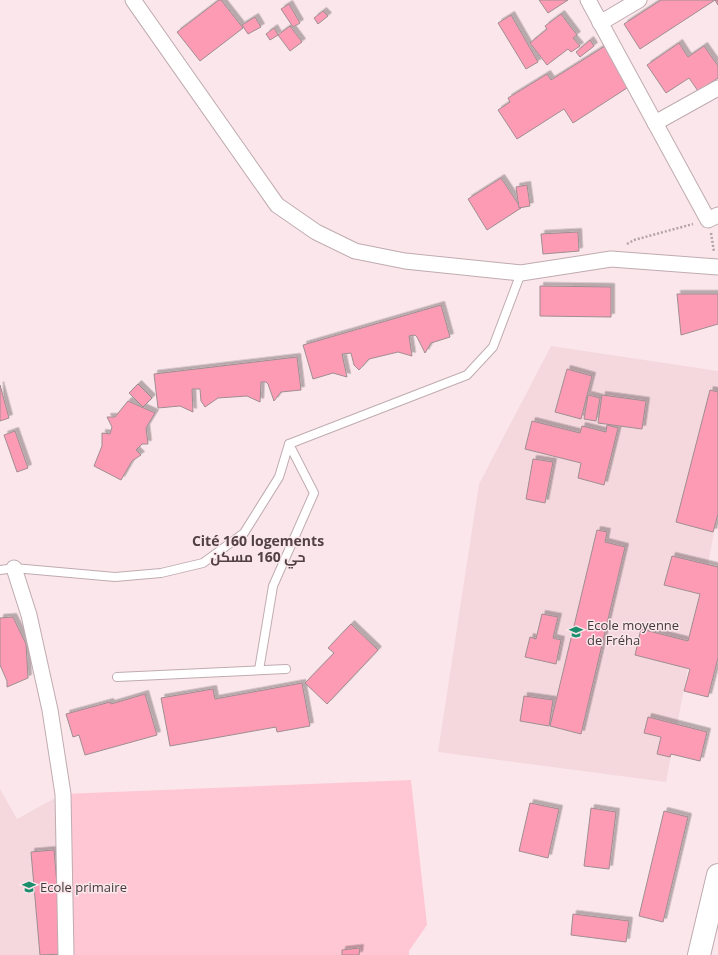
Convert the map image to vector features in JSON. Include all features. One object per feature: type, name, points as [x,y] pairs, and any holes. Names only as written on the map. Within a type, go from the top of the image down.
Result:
[{"type":"main road","points":[[699,955],[718,875]]},
{"type":"street","points":[[133,0],[277,205],[316,232],[355,251],[405,261],[521,274],[611,259],[718,267]]},
{"type":"street","points":[[588,0],[655,124],[713,218]]},
{"type":"street","points":[[600,22],[639,0]]},
{"type":"street","points":[[655,124],[718,88]]},
{"type":"street","points":[[7,569],[29,615],[50,710],[63,794],[66,955]]},
{"type":"lane","points":[[289,444],[467,375],[493,347],[521,274]]},
{"type":"lane","points":[[7,569],[115,577],[161,573],[203,563],[244,533],[279,477],[289,444]]},
{"type":"lane","points":[[260,670],[274,586],[314,493],[289,444]]},
{"type":"lane","points":[[117,677],[286,668]]},
{"type":"path","points":[[611,259],[620,247],[634,240],[713,218],[718,267]]},
{"type":"shaded area","name":"Ecole moyenne de Fréha","points":[[551,346],[718,371],[718,512],[666,782],[438,752],[479,484]]},
{"type":"shaded area","points":[[411,780],[427,925],[409,951],[409,955],[69,955],[63,794]]},
{"type":"shaded area","name":"Ecole primaire","points":[[0,789],[17,819],[57,797],[61,955],[0,955]]},
{"type":"building","points":[[221,0],[243,28],[200,61],[177,32]]},
{"type":"building","points":[[539,0],[568,0],[548,13]]},
{"type":"building","points":[[661,0],[715,0],[640,49],[624,24]]},
{"type":"building","points":[[289,4],[300,23],[293,27],[281,9]]},
{"type":"building","points":[[323,11],[328,16],[318,24],[314,18]]},
{"type":"building","points":[[561,14],[577,35],[573,38],[580,46],[571,52],[568,49],[547,65],[530,43],[547,29],[545,26]]},
{"type":"building","points":[[511,15],[538,62],[526,69],[498,23]]},
{"type":"building","points":[[255,17],[261,27],[248,34],[242,25]]},
{"type":"building","points":[[290,26],[302,42],[290,51],[278,35]]},
{"type":"building","points":[[274,28],[278,35],[270,40],[266,34]]},
{"type":"building","points":[[590,40],[594,46],[580,57],[576,52]]},
{"type":"building","points":[[679,43],[688,57],[704,46],[718,66],[718,78],[698,91],[689,78],[666,93],[647,65]]},
{"type":"building","points":[[605,46],[630,86],[573,123],[564,109],[517,139],[498,110],[510,102],[508,98],[547,74],[551,80]]},
{"type":"building","points":[[501,178],[521,208],[487,230],[468,199]]},
{"type":"building","points":[[527,185],[530,206],[519,208],[516,187]]},
{"type":"building","points":[[578,232],[579,251],[543,254],[541,234]]},
{"type":"building","points":[[540,286],[611,287],[611,317],[540,316]]},
{"type":"building","points":[[677,294],[718,294],[718,324],[681,335]]},
{"type":"building","points":[[441,305],[450,337],[431,343],[425,353],[417,337],[415,335],[409,336],[412,356],[398,352],[369,359],[359,370],[354,365],[351,353],[342,354],[347,377],[333,373],[313,379],[303,345]]},
{"type":"building","points":[[297,357],[301,390],[281,392],[274,401],[268,384],[266,382],[261,382],[260,402],[247,396],[218,398],[205,407],[201,401],[200,389],[192,389],[193,412],[180,406],[158,408],[154,374]]},
{"type":"building","points":[[567,369],[592,376],[581,419],[555,412]]},
{"type":"building","points":[[138,384],[152,398],[143,407],[129,393]]},
{"type":"building","points":[[0,385],[9,418],[0,421]]},
{"type":"building","points":[[710,390],[718,392],[718,514],[713,532],[676,522]]},
{"type":"building","points":[[588,395],[600,398],[596,421],[584,419]]},
{"type":"building","points":[[602,395],[646,401],[642,429],[598,423]]},
{"type":"building","points":[[128,401],[155,413],[146,428],[148,444],[142,444],[136,450],[141,455],[132,461],[121,480],[94,466],[102,446],[102,433],[110,434],[112,427],[107,417],[115,417]]},
{"type":"building","points":[[532,421],[580,433],[582,426],[606,432],[607,425],[618,428],[604,485],[578,478],[581,463],[525,449]]},
{"type":"building","points":[[15,431],[28,468],[17,472],[4,435]]},
{"type":"building","points":[[533,459],[553,462],[545,503],[526,499]]},
{"type":"building","points":[[597,530],[607,532],[605,542],[625,547],[581,734],[550,726]]},
{"type":"building","points":[[672,556],[718,567],[718,658],[708,697],[684,691],[690,669],[635,655],[641,629],[688,641],[700,594],[664,585]]},
{"type":"building","points":[[542,614],[558,617],[553,638],[561,640],[556,664],[525,657],[530,637],[536,639]]},
{"type":"building","points":[[13,617],[26,644],[28,678],[7,687],[7,681],[0,665],[0,618]]},
{"type":"building","points":[[351,624],[378,650],[327,704],[305,683],[334,653],[328,648]]},
{"type":"building","points":[[302,683],[310,726],[277,732],[276,727],[170,746],[161,698],[213,689],[215,699]]},
{"type":"building","points":[[145,694],[157,735],[85,755],[79,735],[73,737],[66,714],[110,702],[111,704]]},
{"type":"building","points":[[524,696],[553,700],[549,726],[520,721]]},
{"type":"building","points":[[648,717],[707,732],[700,761],[671,754],[670,757],[657,754],[661,737],[644,733]]},
{"type":"building","points":[[530,803],[559,809],[548,858],[519,851]]},
{"type":"building","points":[[591,808],[616,812],[609,869],[584,866]]},
{"type":"building","points":[[664,811],[688,817],[663,922],[639,916]]},
{"type":"building","points":[[54,850],[63,954],[40,955],[31,852]]},
{"type":"building","points":[[573,914],[629,921],[626,942],[571,935]]},
{"type":"building","points":[[360,948],[359,955],[342,955],[342,950]]},
{"type":"place","name":"Ecole moyenne de Fréha","points":[[576,632]]},
{"type":"place","name":"Ecole primaire","points":[[29,887]]},
{"type":"district","name":"Cité 160 logements حي 160 مسكن","points":[[258,550]]}]
